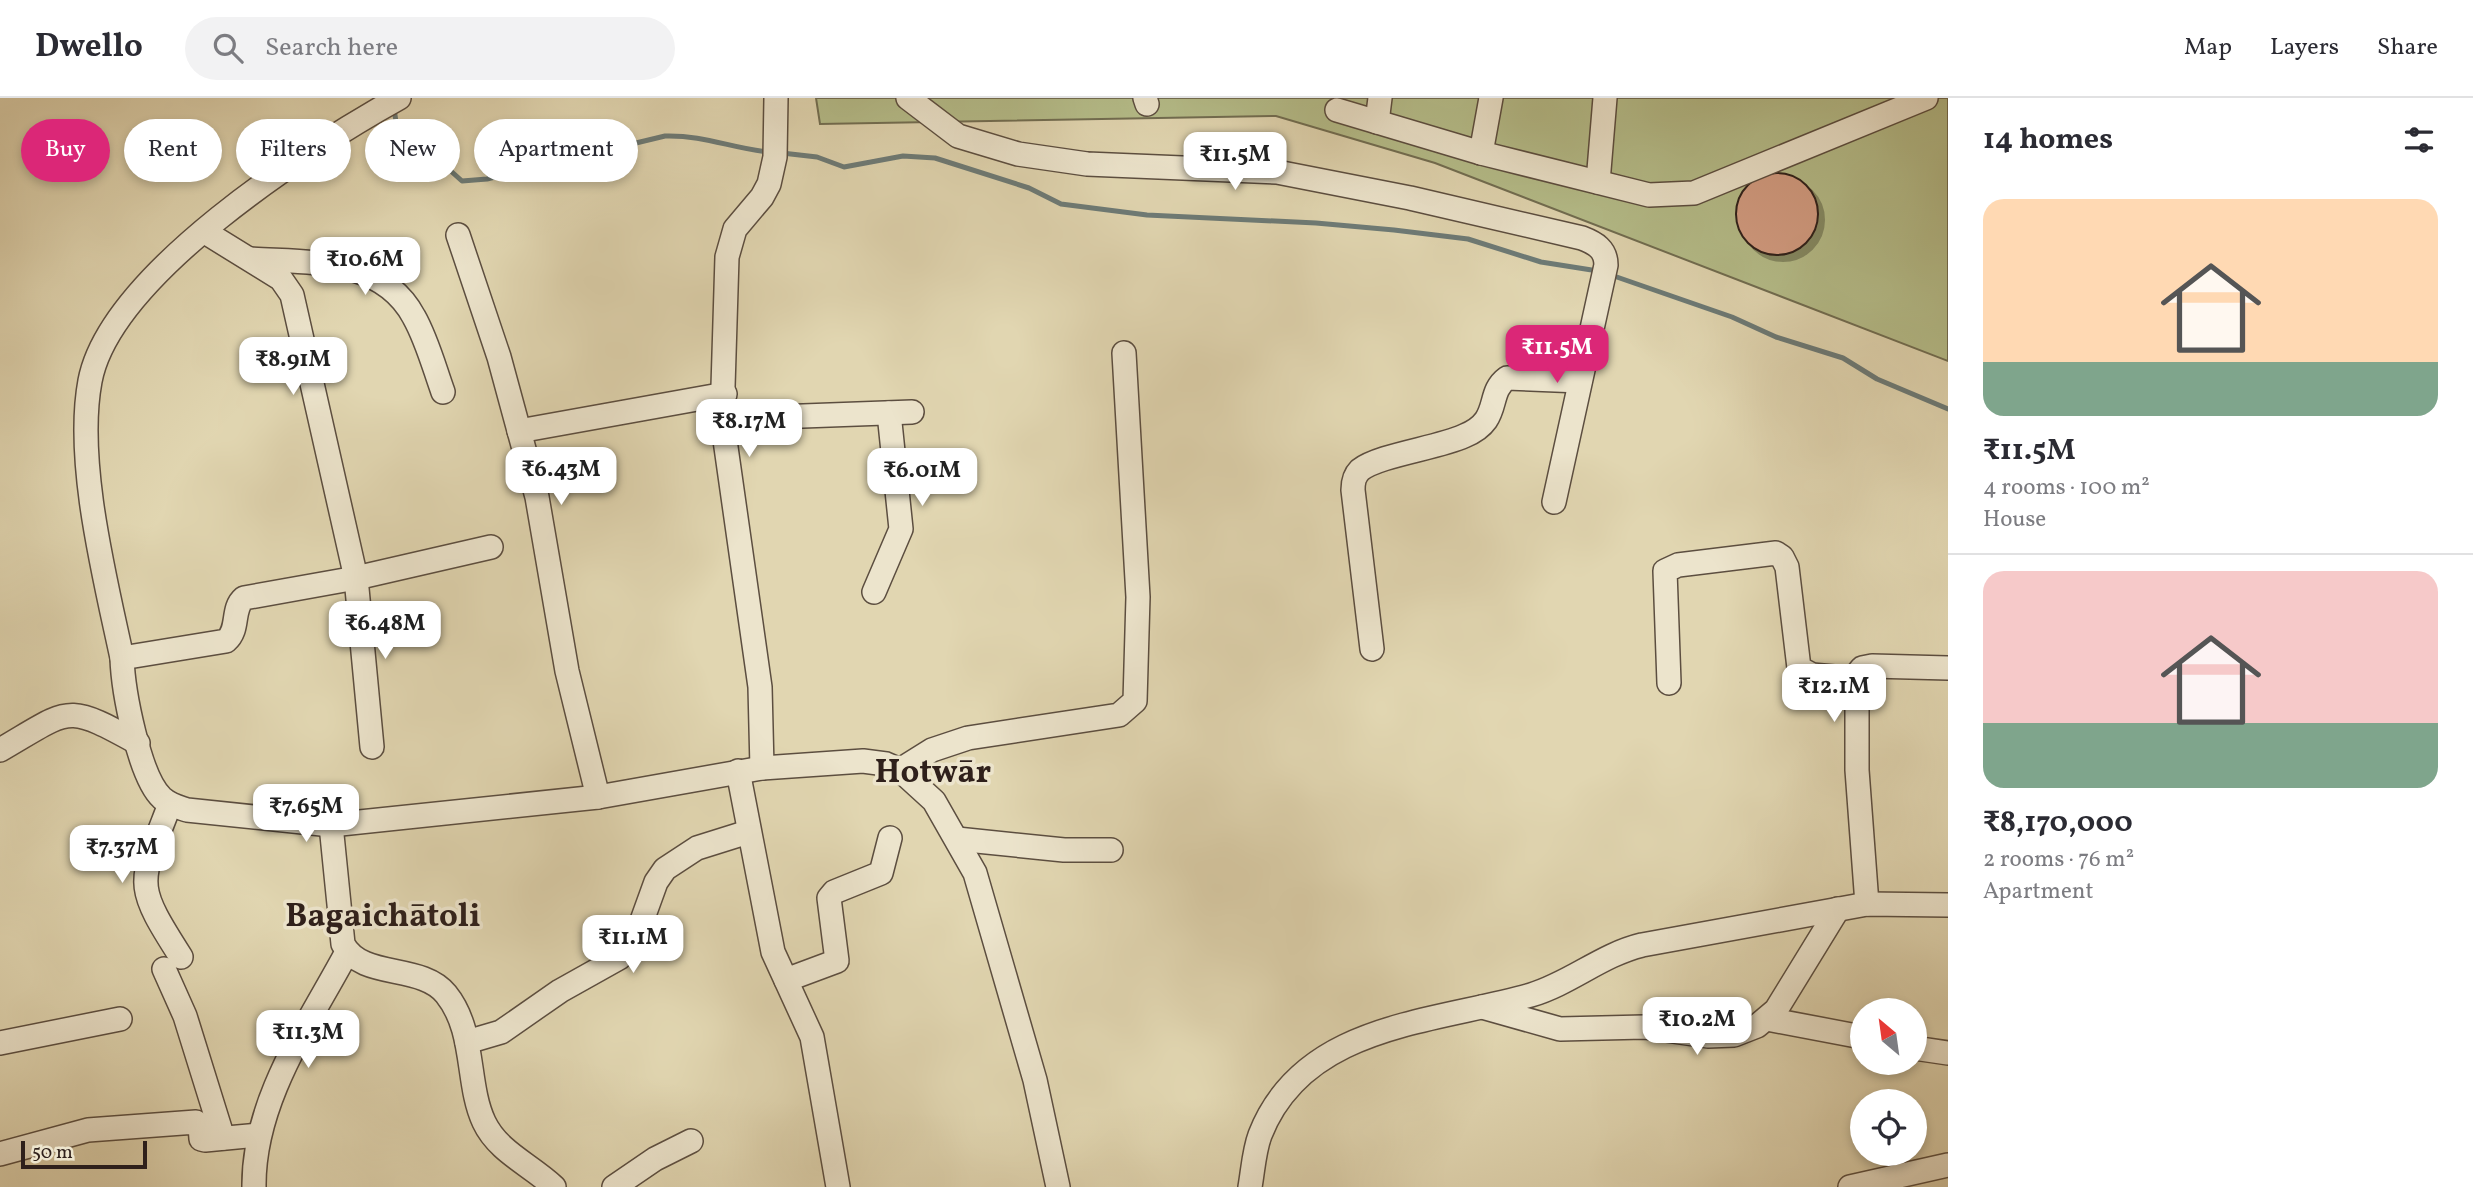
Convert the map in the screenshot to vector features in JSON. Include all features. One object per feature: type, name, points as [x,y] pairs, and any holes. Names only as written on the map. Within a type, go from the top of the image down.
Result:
[{"type":"street","points":[[399,98],[313,148],[205,232],[165,266],[119,318],[99,350],[90,380],[86,452],[122,658],[123,687],[138,743],[154,787],[170,804],[187,810],[331,824],[598,797],[762,768],[863,761],[887,764],[900,770],[934,801],[975,873],[1035,1080],[1054,1155],[1058,1187]]},
{"type":"street","points":[[762,768],[760,687],[722,419],[725,394],[727,257],[735,229],[762,197],[769,184],[775,150],[776,98]]},
{"type":"street","points":[[908,98],[958,136],[998,149],[1087,164],[1277,172],[1328,181],[1582,239],[1602,250],[1604,271],[1554,502]]},
{"type":"street","points":[[1377,122],[1380,98]]},
{"type":"street","points":[[1481,153],[1491,98]]},
{"type":"street","points":[[1598,182],[1605,98]]},
{"type":"street","points":[[1337,110],[1481,153],[1649,195],[1694,193],[1926,98]]},
{"type":"street","points":[[205,232],[281,279],[292,295],[356,578],[372,747]]},
{"type":"street","points":[[458,235],[499,357],[537,497],[569,683],[598,797]]},
{"type":"street","points":[[248,258],[337,265],[358,270],[388,285],[414,316],[443,392]]},
{"type":"street","points":[[900,770],[949,743],[1119,715],[1135,702],[1138,597],[1124,353]]},
{"type":"street","points":[[1372,649],[1353,490],[1356,474],[1368,466],[1437,447],[1478,430],[1488,421],[1499,388],[1507,378],[1580,381]]},
{"type":"street","points":[[519,431],[725,394]]},
{"type":"street","points":[[722,419],[900,412],[901,529],[874,592]]},
{"type":"street","points":[[122,658],[220,644],[233,634],[238,605],[244,598],[356,578],[491,547]]},
{"type":"street","points":[[1669,683],[1665,571],[1678,565],[1776,553],[1782,556],[1787,567],[1799,668],[1812,676],[1856,679]]},
{"type":"street","points":[[1867,904],[1857,770],[1856,679],[1862,668],[1872,666],[1948,668]]},
{"type":"street","points":[[0,750],[40,725],[72,714],[91,717],[138,743]]},
{"type":"street","points":[[738,771],[773,952],[812,1037],[838,1187]]},
{"type":"street","points":[[170,804],[148,862],[144,882],[172,963],[185,1016],[223,1138]]},
{"type":"street","points":[[331,824],[343,944],[347,952],[360,961],[437,985],[450,1001],[467,1042],[479,1110],[485,1124],[495,1139],[554,1187]]},
{"type":"street","points":[[467,1042],[510,1027],[559,991],[619,958],[635,940],[656,883],[665,869],[690,852],[748,832]]},
{"type":"street","points":[[786,981],[837,961],[829,898],[834,892],[881,873],[890,838]]},
{"type":"street","points":[[957,839],[1064,850],[1111,850]]},
{"type":"street","points":[[1250,1187],[1259,1138],[1271,1110],[1285,1090],[1309,1067],[1337,1049],[1372,1034],[1420,1018],[1551,988],[1625,949],[1759,921],[1867,904],[1948,905]]},
{"type":"street","points":[[1479,1006],[1532,1023],[1560,1028],[1644,1027],[1708,1036],[1744,1032],[1767,1018],[1788,994],[1838,909]]},
{"type":"street","points":[[254,1187],[258,1135],[275,1086],[347,952]]},
{"type":"street","points":[[1767,1018],[1850,1035]]},
{"type":"street","points":[[0,1043],[120,1019]]},
{"type":"street","points":[[1927,1050],[1948,1053]]},
{"type":"street","points":[[0,1154],[88,1130],[196,1122],[199,1124],[202,1140],[258,1135]]},
{"type":"street","points":[[614,1187],[656,1159],[691,1141]]},
{"type":"street","points":[[1850,1187],[1948,1164]]},
{"type":"green space","points":[[816,98],[1948,98],[1948,361],[1435,163],[1276,116],[820,124]]},
{"type":"building","points":[[1777,173],[1793,176],[1806,185],[1815,198],[1818,214],[1815,230],[1806,243],[1793,252],[1777,255],[1761,252],[1748,243],[1739,230],[1736,214],[1739,198],[1748,185],[1761,176]]},
{"type":"waterway","points":[[394,108],[396,122],[462,181],[487,179],[665,136],[693,138],[769,152]]},
{"type":"waterway","points":[[782,153],[817,157],[844,167],[903,156],[935,158],[1029,188],[1061,204],[1147,215],[1316,223],[1468,239],[1541,262],[1598,271]]},
{"type":"waterway","points":[[1611,275],[1732,317],[1776,337],[1843,358],[1877,379],[1948,409]]},
{"type":"district","name":"Hotwār","points":[[933,770]]},
{"type":"district","name":"Bagaichātoli","points":[[383,914]]}]
